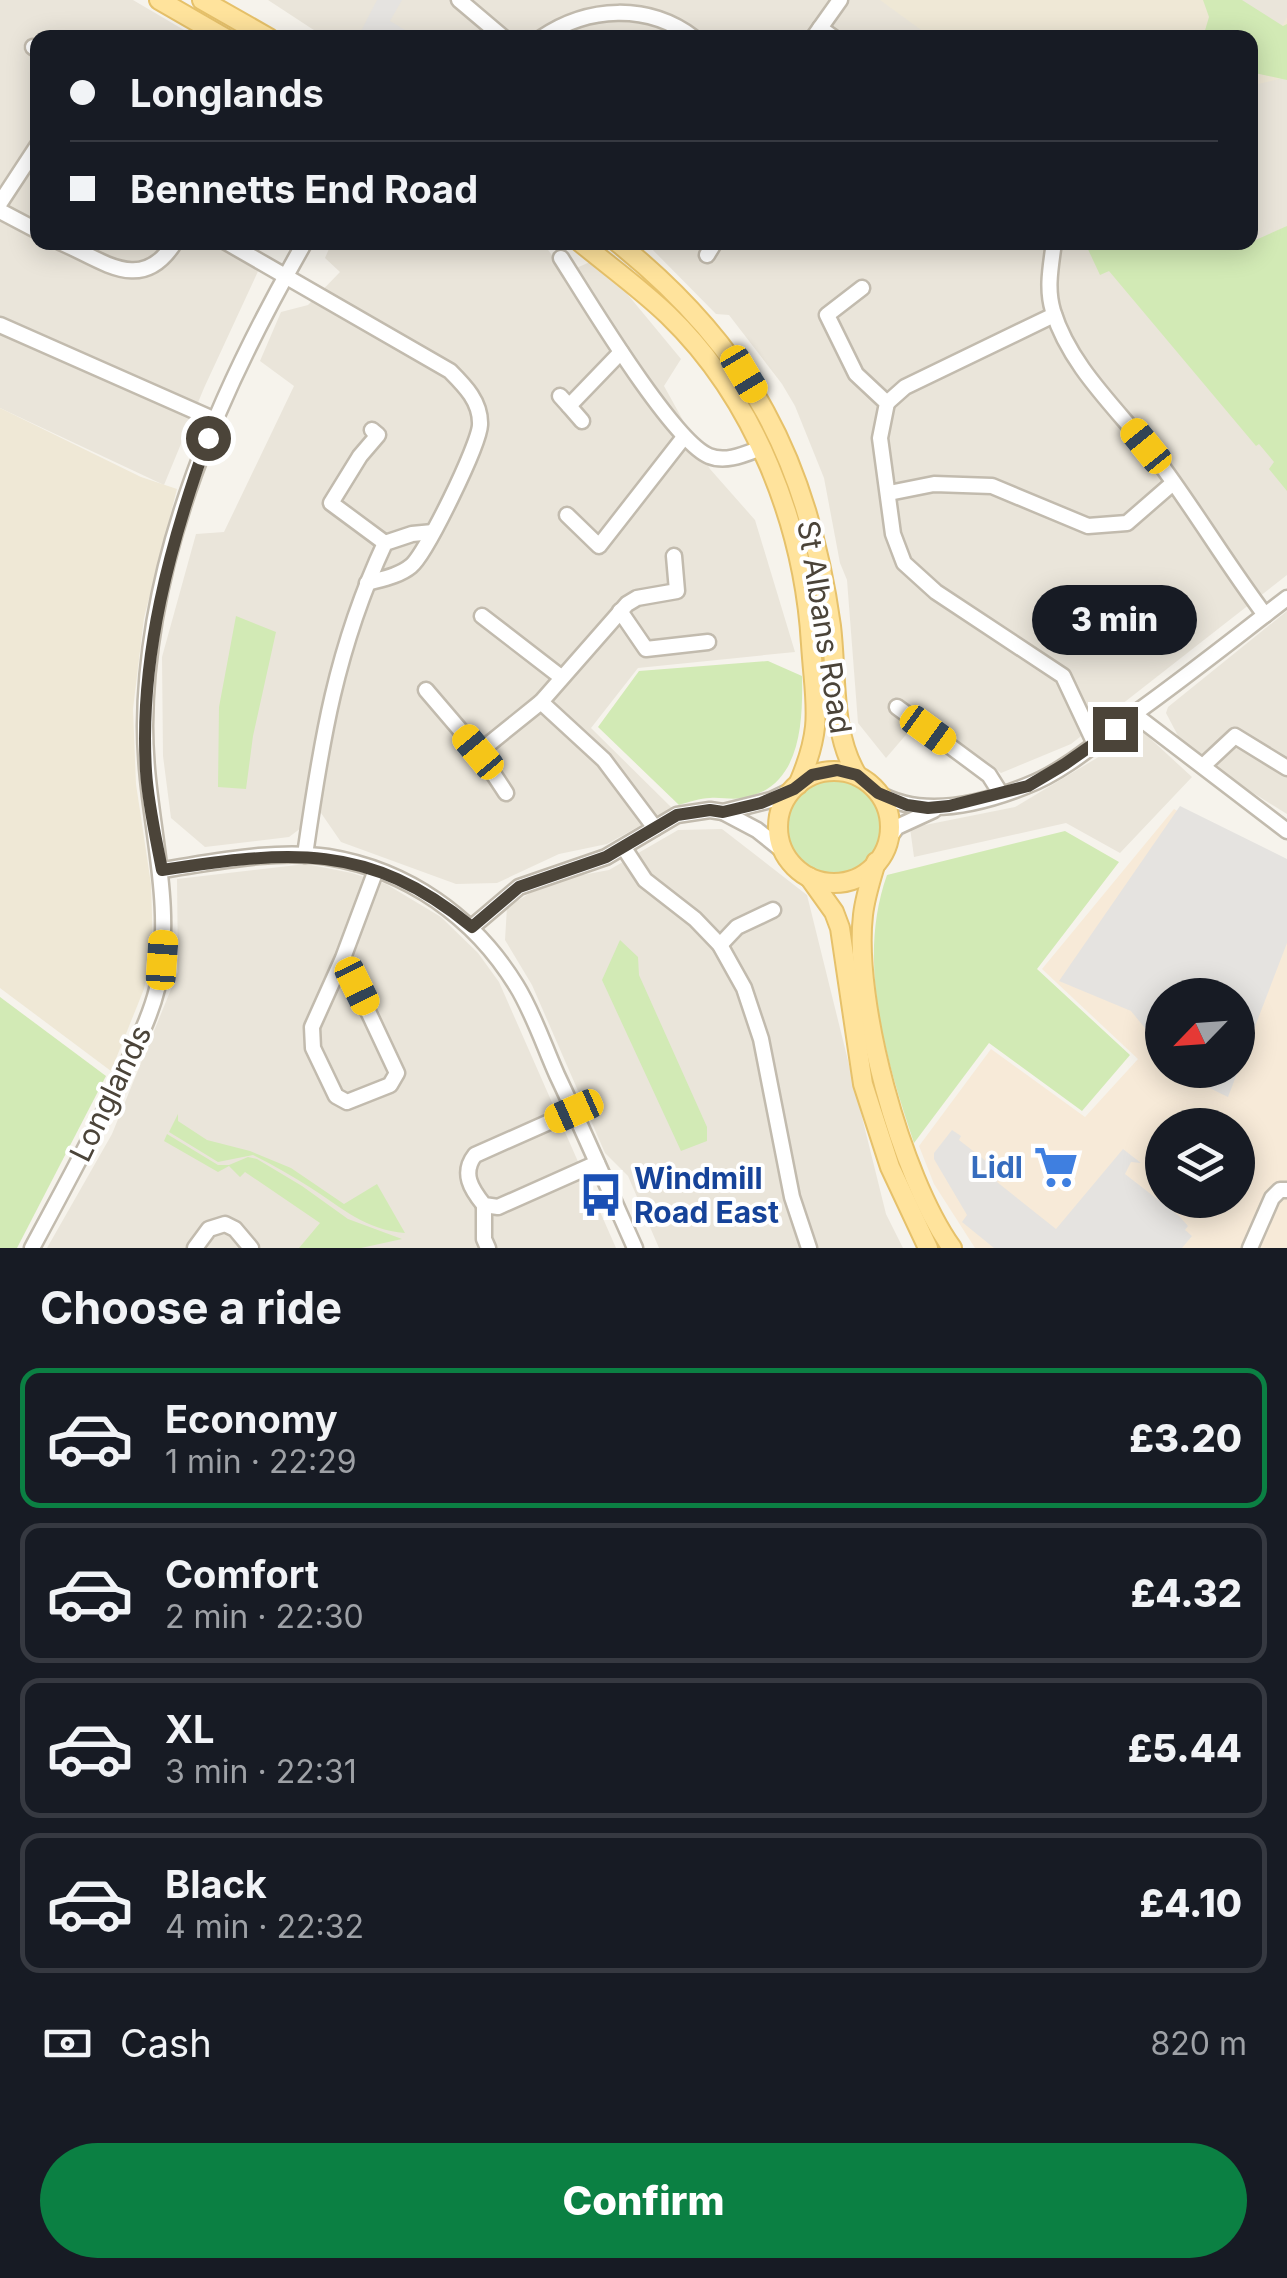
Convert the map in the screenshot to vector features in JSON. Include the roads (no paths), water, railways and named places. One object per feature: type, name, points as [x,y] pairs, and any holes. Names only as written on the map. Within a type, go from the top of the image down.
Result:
[{"type":"main road","points":[[159,0],[211,30]]},
{"type":"main road","points":[[202,0],[255,30]]},
{"type":"main road","name":"St Albans Road","points":[[590,250],[668,315],[724,384],[761,448],[794,537],[810,629],[817,732],[796,787]]},
{"type":"main road","name":"St Albans Road","points":[[627,250],[684,301],[716,338],[744,374],[779,437],[815,533],[832,636],[842,737],[847,759],[857,775]]},
{"type":"main road","points":[[914,1248],[882,1165],[863,1084],[840,928],[834,912],[782,850],[778,837],[780,813],[796,787],[822,772],[837,770],[857,775],[878,793],[888,816],[889,838],[876,862],[862,929],[870,1015],[880,1072],[915,1174],[952,1248]]},
{"type":"main road","points":[[808,877],[844,881],[857,877],[876,862]]},
{"type":"main road","points":[[863,1084],[890,1167],[928,1248]]},
{"type":"street","points":[[460,0],[495,30]]},
{"type":"street","points":[[818,30],[840,0]]},
{"type":"street","points":[[555,30],[596,7],[634,12],[682,30]]},
{"type":"street","points":[[0,203],[30,157]]},
{"type":"street","points":[[0,210],[30,227]]},
{"type":"street","points":[[78,250],[126,272],[139,272],[164,260],[170,250]]},
{"type":"street","points":[[241,250],[450,372],[470,390],[480,426],[418,560],[406,570],[366,583]]},
{"type":"street","name":"Longlands","points":[[32,1248],[149,1014],[162,960],[162,870],[146,772],[150,656],[174,543],[215,420],[245,353],[300,250]]},
{"type":"street","points":[[1053,250],[1049,280],[1054,315],[1087,374],[1173,483],[1265,615]]},
{"type":"street","points":[[561,258],[621,352],[684,436],[706,455],[721,459],[761,448]]},
{"type":"street","points":[[862,288],[827,315],[856,374],[887,402]]},
{"type":"street","points":[[1054,315],[905,387],[887,402],[880,438],[893,534],[904,563],[936,592],[1063,676],[1095,744]]},
{"type":"street","points":[[0,326],[215,420]]},
{"type":"street","points":[[582,421],[564,401],[621,352]]},
{"type":"street","points":[[372,430],[378,435],[331,503],[385,543]]},
{"type":"street","points":[[567,515],[599,546],[684,436]]},
{"type":"street","points":[[889,493],[934,484],[992,486],[1088,526],[1127,523],[1173,483]]},
{"type":"street","points":[[305,856],[332,689],[366,583],[385,543],[433,532]]},
{"type":"street","points":[[478,752],[541,702],[620,611],[637,598],[677,591],[674,556]]},
{"type":"street","points":[[889,838],[896,827],[940,807],[1028,786],[1095,744],[1287,598]]},
{"type":"street","points":[[620,611],[646,649],[708,642]]},
{"type":"street","points":[[482,616],[561,677]]},
{"type":"street","points":[[426,690],[478,752],[506,793]]},
{"type":"street","points":[[541,702],[604,760],[655,828]]},
{"type":"street","points":[[897,708],[989,775],[1001,794]]},
{"type":"street","points":[[1134,714],[1287,832]]},
{"type":"street","points":[[1204,765],[1235,736],[1287,768]]},
{"type":"street","points":[[723,812],[771,800],[796,787]]},
{"type":"street","points":[[878,793],[907,805],[940,807]]},
{"type":"street","points":[[472,927],[519,887],[624,848],[677,815],[723,812],[768,837],[782,850]]},
{"type":"street","points":[[624,848],[645,880],[695,919],[720,945],[754,1013],[792,1197],[810,1248]]},
{"type":"street","points":[[162,870],[230,860],[326,857],[376,870],[422,890],[472,927],[518,987],[635,1248]]},
{"type":"street","points":[[343,958],[397,1073],[390,1085],[347,1102],[336,1096],[311,1038],[312,1027],[376,870]]},
{"type":"street","points":[[720,945],[738,927],[772,910]]},
{"type":"street","points":[[488,1248],[484,1239],[484,1205],[468,1178],[467,1164],[475,1155],[574,1111]]},
{"type":"street","points":[[484,1205],[498,1207],[596,1164]]},
{"type":"street","points":[[1250,1248],[1272,1198],[1280,1190],[1287,1190]]},
{"type":"street","points":[[194,1248],[208,1229],[225,1224],[251,1248]]},
{"type":"place","name":"Lidl","points":[[1056,1167]]},
{"type":"place","name":"Windmill Road East","points":[[601,1195]]}]
